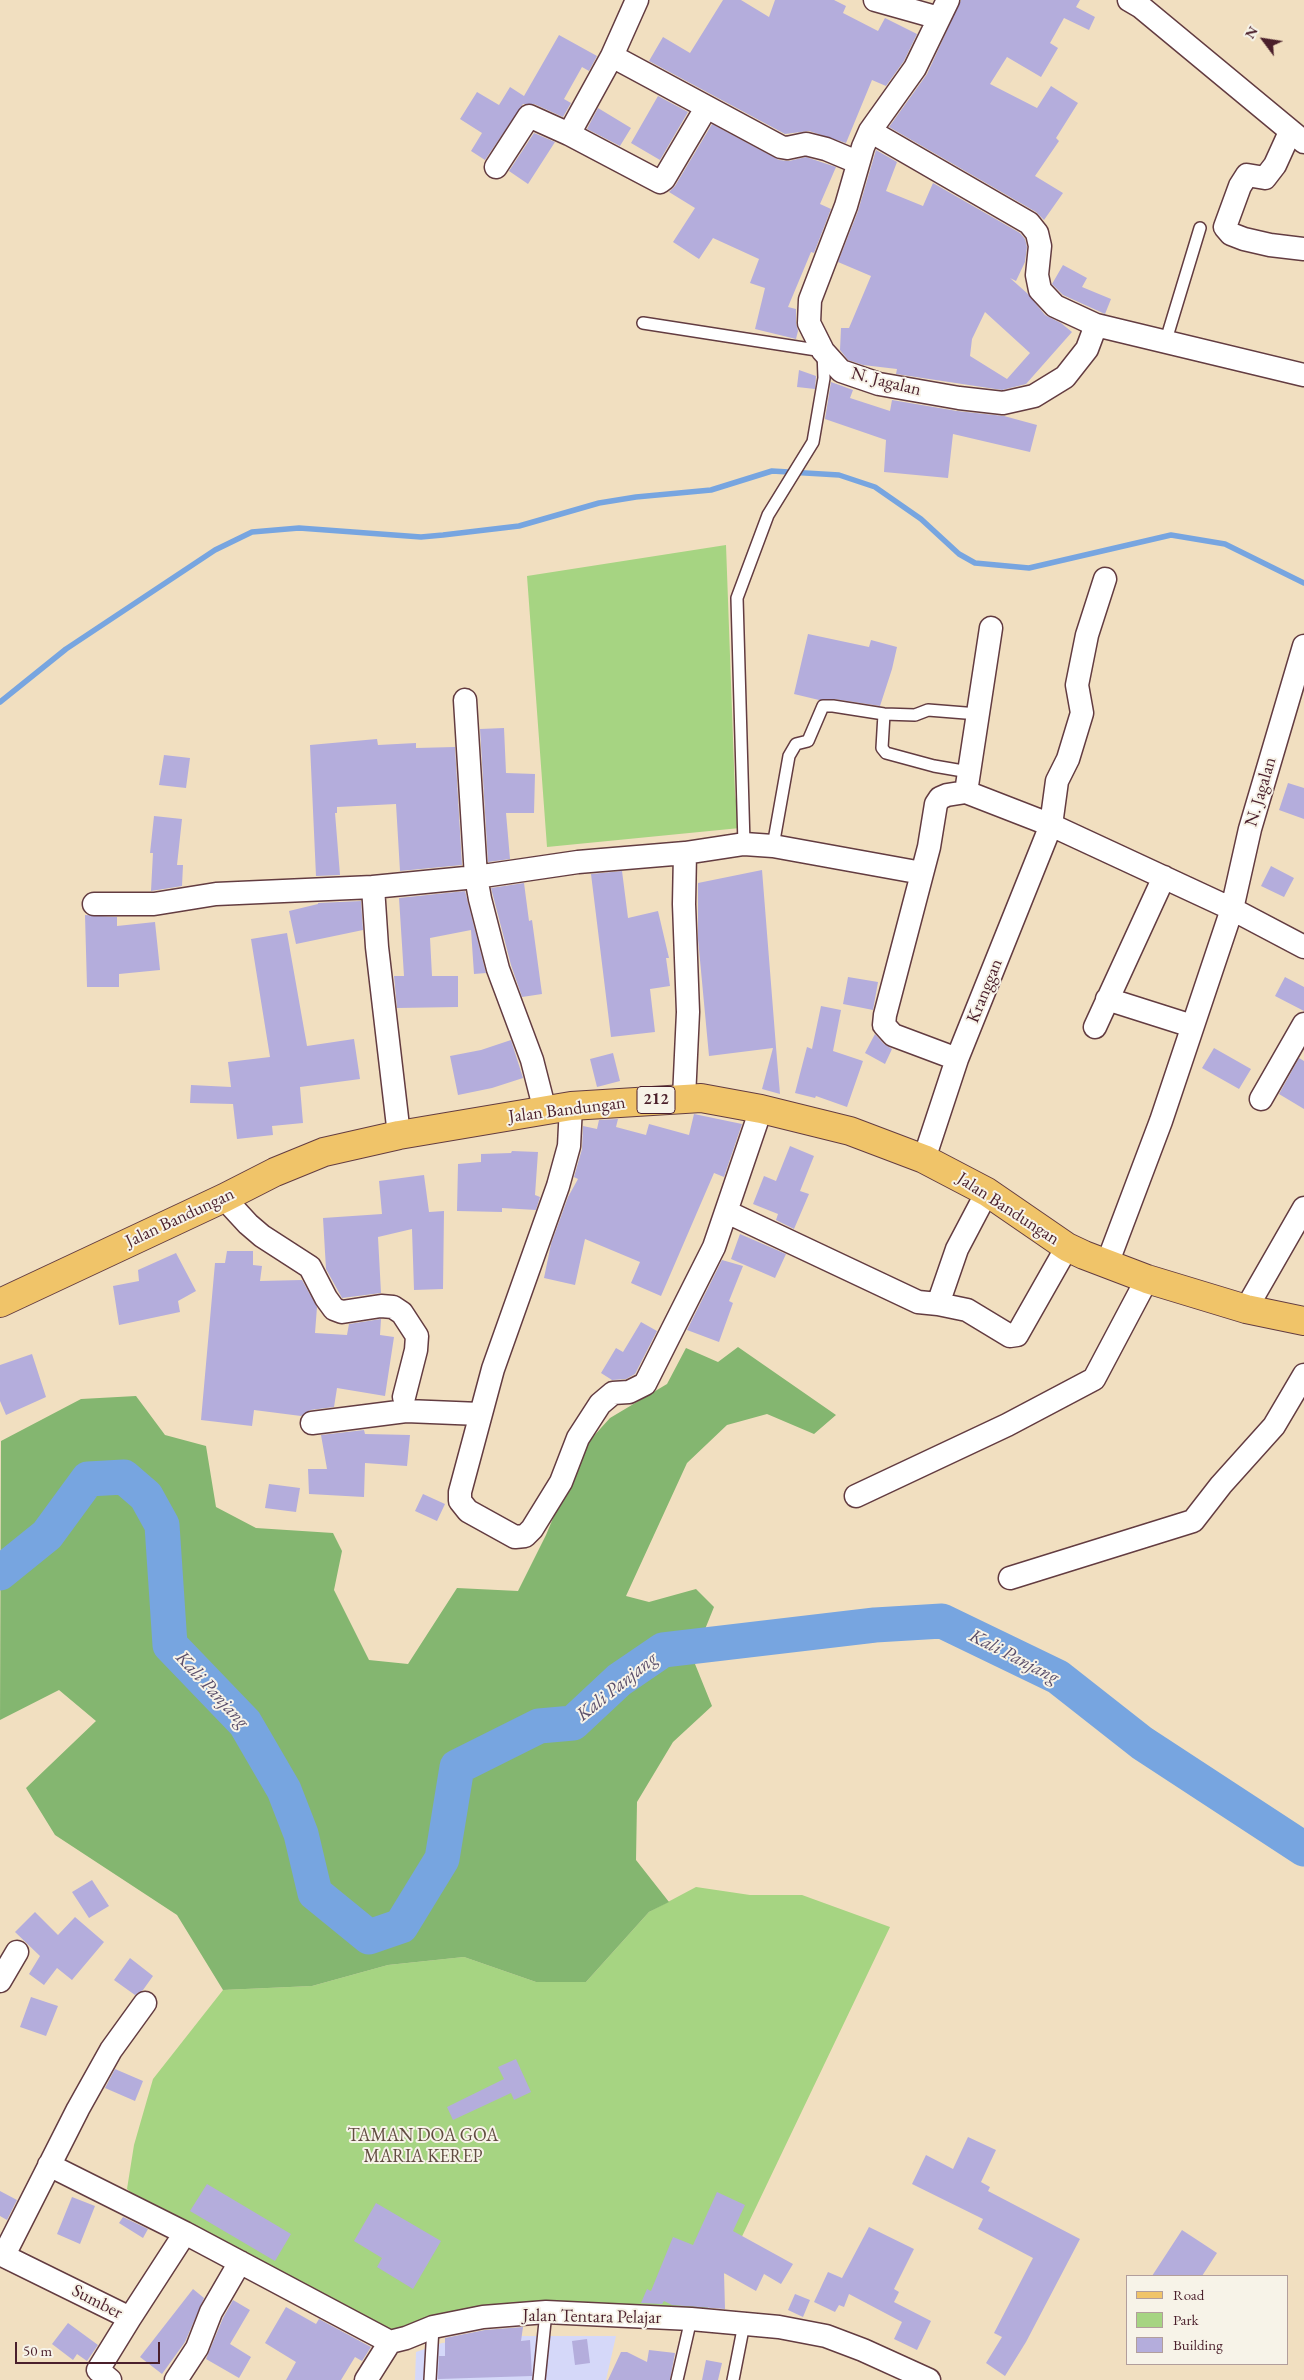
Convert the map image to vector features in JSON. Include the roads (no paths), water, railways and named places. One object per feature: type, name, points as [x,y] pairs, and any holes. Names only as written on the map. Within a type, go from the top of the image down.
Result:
[{"type":"main road","name":"Jalan Bandungan","points":[[0,1303],[224,1198],[275,1172],[324,1152],[399,1135],[571,1106],[684,1098],[711,1099],[850,1131],[924,1159],[987,1192],[1067,1248],[1147,1280],[1246,1309],[1304,1321]]},
{"type":"street","points":[[569,134],[612,56],[637,0]]},
{"type":"street","points":[[875,0],[944,9]]},
{"type":"street","points":[[1128,0],[1141,6],[1297,137],[1265,178],[1247,175],[1240,186],[1225,227],[1231,234],[1244,240],[1270,246],[1304,249]]},
{"type":"street","name":"N. Jagalan","points":[[944,9],[915,68],[870,131],[857,162],[846,206],[810,300],[809,323],[823,350],[841,371],[879,384],[959,398],[1003,403],[1034,396],[1066,376],[1087,349],[1096,325]]},
{"type":"street","points":[[612,56],[781,147],[787,148],[806,144],[826,149],[857,162]]},
{"type":"street","points":[[496,168],[529,116],[569,134],[660,182],[664,179],[706,108]]},
{"type":"street","points":[[870,131],[1029,223],[1037,233],[1040,246],[1037,276],[1040,290],[1055,306],[1096,325],[1166,340],[1304,375]]},
{"type":"street","name":"Kranggan","points":[[924,1159],[957,1059],[1051,824],[1057,781],[1068,759],[1082,712],[1076,686],[1087,635],[1106,579]]},
{"type":"street","points":[[957,1059],[893,1035],[884,1024],[922,873],[936,804],[940,798],[967,782],[990,628]]},
{"type":"street","name":"N. Jagalan","points":[[1232,909],[1250,829],[1300,678],[1304,646]]},
{"type":"street","points":[[465,700],[476,877],[485,924],[498,969],[532,1060],[545,1111]]},
{"type":"street","points":[[967,782],[1051,824],[1232,909],[1304,947]]},
{"type":"street","points":[[94,904],[154,904],[216,894],[373,887],[476,877],[578,862],[685,853],[744,844],[773,846],[922,873]]},
{"type":"street","points":[[684,1098],[688,1012],[684,904],[685,853]]},
{"type":"street","points":[[1095,1028],[1164,877]]},
{"type":"street","points":[[373,887],[377,947],[399,1135]]},
{"type":"street","points":[[1107,1264],[1168,1103],[1232,909]]},
{"type":"street","points":[[1107,999],[1192,1026]]},
{"type":"street","points":[[1261,1099],[1304,1024]]},
{"type":"street","points":[[571,1106],[569,1146],[558,1186],[493,1369],[460,1492],[460,1501],[468,1511],[512,1536],[524,1536],[532,1529],[561,1482],[578,1438],[600,1404],[613,1393],[629,1392],[645,1384],[714,1247],[761,1109]]},
{"type":"street","points":[[938,1304],[957,1249],[987,1192]]},
{"type":"street","points":[[224,1198],[262,1236],[310,1267],[334,1309],[342,1312],[380,1306],[393,1307],[402,1313],[411,1324],[417,1336],[416,1350],[404,1397]]},
{"type":"street","points":[[1246,1309],[1304,1208]]},
{"type":"street","points":[[727,1212],[918,1302],[967,1310],[1010,1336],[1017,1336],[1067,1248]]},
{"type":"street","points":[[856,1496],[1007,1425],[1094,1379],[1147,1280]]},
{"type":"street","points":[[1010,1578],[1193,1521],[1274,1426],[1304,1375]]},
{"type":"street","points":[[312,1423],[406,1411],[480,1414]]},
{"type":"street","points":[[0,1981],[17,1952]]},
{"type":"street","points":[[2,2254],[111,2050],[145,2003]]},
{"type":"street","points":[[49,2165],[185,2233],[390,2342],[366,2380]]},
{"type":"street","name":"Sumber","points":[[2,2254],[130,2318],[185,2233]]},
{"type":"street","points":[[176,2380],[197,2348],[211,2312],[240,2262]]},
{"type":"street","name":"Jalan Tentara Pelajar","points":[[390,2342],[433,2327],[483,2317],[546,2312],[691,2319],[779,2327],[826,2336],[863,2350],[930,2380]]},
{"type":"street","points":[[110,2380],[98,2370],[130,2318]]},
{"type":"lane","points":[[1166,340],[1200,228]]},
{"type":"lane","points":[[643,323],[823,350],[824,378],[813,442],[768,515],[737,598],[744,844]]},
{"type":"lane","points":[[773,846],[789,756],[796,744],[808,741],[823,706],[884,714],[914,715],[928,710],[978,714]]},
{"type":"lane","points":[[884,714],[882,748],[886,753],[934,766],[967,782]]},
{"type":"lane","points":[[539,2380],[546,2312]]},
{"type":"lane","points":[[677,2380],[691,2319]]},
{"type":"lane","points":[[734,2380],[744,2324]]},
{"type":"lane","points":[[430,2380],[433,2327]]},
{"type":"waterway","points":[[0,702],[66,649],[215,550],[252,532],[299,528],[421,537],[443,535],[519,526],[599,503],[636,497],[711,490],[772,471],[839,475],[875,487],[921,519],[959,554],[975,563],[1029,568],[1171,535],[1225,544],[1304,583]]},
{"type":"waterway","name":"Kali Panjang","points":[[0,1573],[47,1535],[88,1479],[124,1477],[146,1496],[162,1525],[170,1645],[245,1723],[284,1790],[301,1834],[315,1893],[369,1937],[401,1926],[442,1859],[457,1767],[539,1726],[573,1723],[619,1680],[663,1650],[875,1625],[942,1621],[1058,1677],[1142,1743],[1304,1849]]},
{"type":"park label","name":"TAMAN DOA GOA MARIA KEREP","points":[[423,2146]]}]
